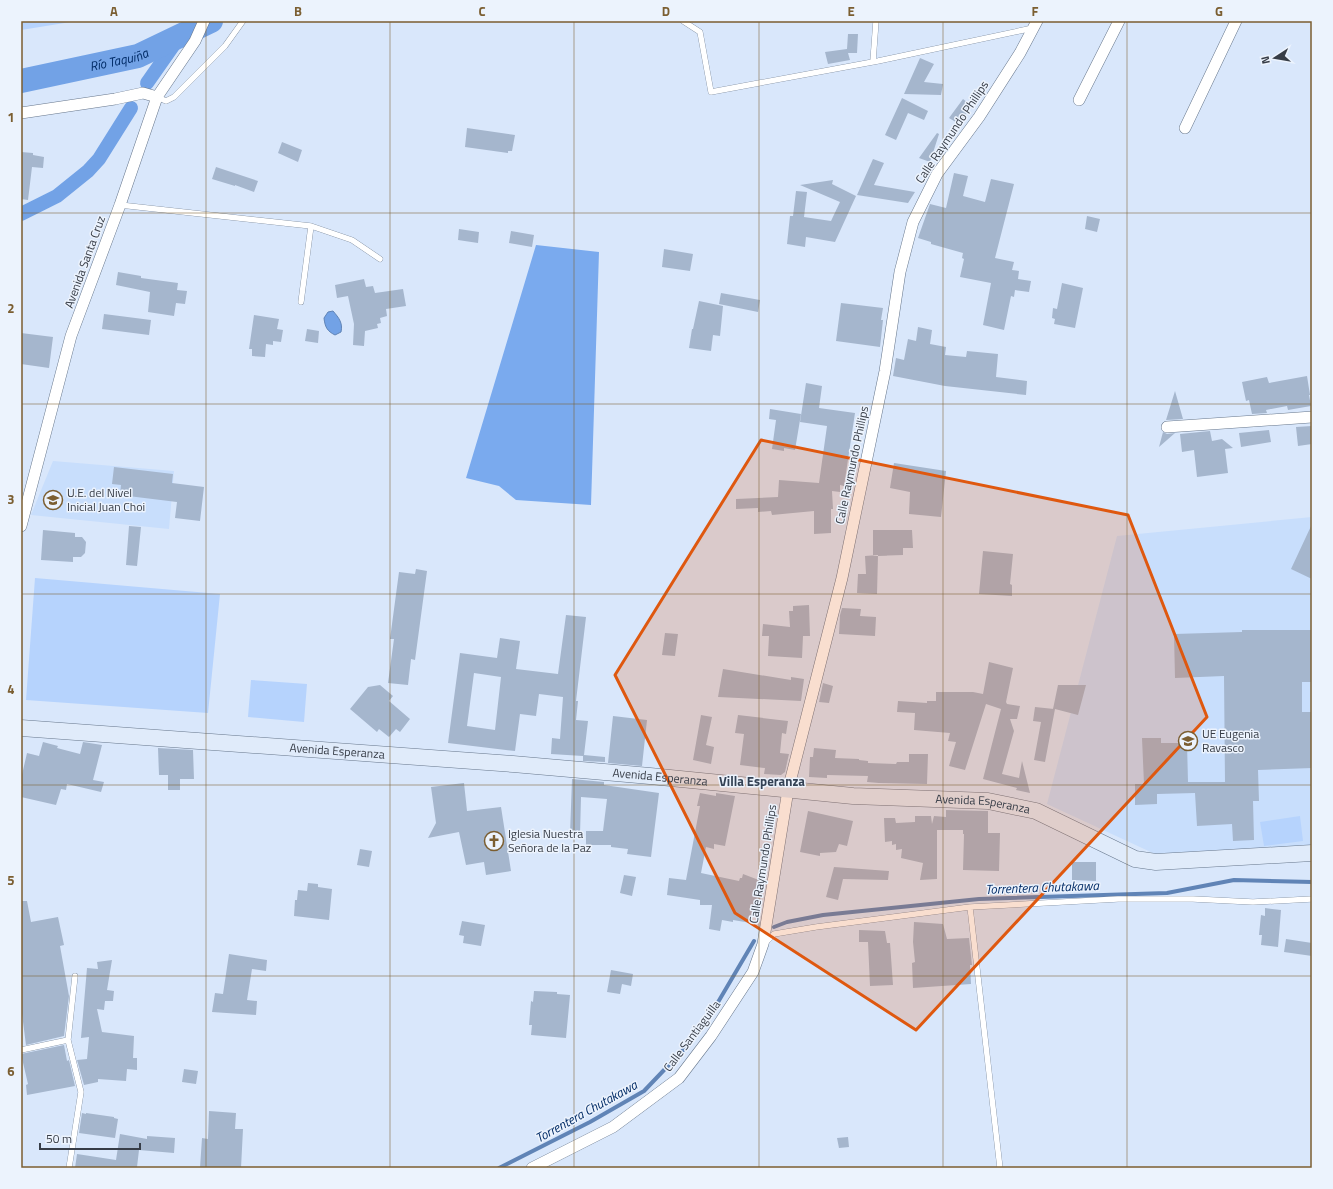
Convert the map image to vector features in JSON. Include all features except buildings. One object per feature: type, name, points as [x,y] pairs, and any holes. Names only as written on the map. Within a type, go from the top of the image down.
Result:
[{"type":"main road","name":"Avenida Esperanza","points":[[21,728],[513,764],[658,776],[853,796],[988,801],[1036,810],[1135,859],[1156,862],[1312,853]]},
{"type":"street","name":"Avenida Santa Cruz","points":[[21,526],[71,336],[120,205],[157,97],[195,41],[204,21]]},
{"type":"street","points":[[1079,100],[1119,21]]},
{"type":"street","points":[[1185,128],[1236,21]]},
{"type":"street","name":"Calle Raymundo Phillips","points":[[763,942],[788,790],[842,578],[885,370],[900,272],[913,222],[937,174],[979,117],[1020,53],[1035,25]]},
{"type":"street","points":[[21,113],[115,99],[143,93],[157,97]]},
{"type":"street","points":[[1167,427],[1312,417]]},
{"type":"street","name":"Calle Santiaguilla","points":[[532,1168],[614,1127],[679,1078],[711,1036],[753,972],[763,942]]},
{"type":"lane","points":[[157,97],[166,102],[174,97],[225,46],[243,21]]},
{"type":"lane","points":[[683,21],[700,32],[711,92],[873,61],[1035,25]]},
{"type":"lane","points":[[873,61],[876,21]]},
{"type":"lane","points":[[120,205],[311,226],[352,240],[380,259]]},
{"type":"lane","points":[[301,302],[311,226]]},
{"type":"lane","points":[[763,942],[774,934],[816,927],[970,907],[1118,898],[1193,899],[1253,902],[1312,899]]},
{"type":"lane","points":[[970,907],[1000,1168]]},
{"type":"lane","points":[[69,1168],[81,1092],[68,1040],[75,976]]},
{"type":"lane","points":[[21,1050],[68,1040]]},
{"type":"highlighted area","points":[[761,440],[1128,515],[1207,717],[916,1030],[735,913],[615,675]]},
{"type":"shaded area","points":[[21,21],[77,21],[21,30]]},
{"type":"shaded area","points":[[536,245],[599,252],[591,505],[516,500],[499,486],[466,478]]},
{"type":"shaded area","points":[[333,311],[341,323],[341,332],[335,335],[327,328],[324,318],[328,312]]},
{"type":"shaded area","points":[[53,461],[174,471],[169,529],[31,515]]},
{"type":"shaded area","name":"UE Eugenia Ravasco","points":[[1312,517],[1312,848],[1155,854],[1047,804],[1117,536]]},
{"type":"shaded area","points":[[35,578],[220,594],[208,713],[26,700]]},
{"type":"shaded area","points":[[251,680],[307,684],[304,722],[248,717]]},
{"type":"shaded area","points":[[1300,816],[1303,841],[1264,846],[1260,822]]},
{"type":"waterway","name":"Río Taquiña","points":[[21,81],[138,56],[211,21]]},
{"type":"waterway","points":[[147,83],[180,36]]},
{"type":"waterway","points":[[21,214],[57,196],[88,171],[99,159],[131,108]]},
{"type":"waterway","name":"Torrentera Chutakawa","points":[[774,927],[787,922],[823,915],[979,899],[1167,893],[1234,880],[1312,882]]},
{"type":"waterway","name":"Torrentera Chutakawa","points":[[499,1168],[590,1122],[644,1091],[686,1047],[714,1009],[754,941]]},
{"type":"place","name":"U.E. del Nivel Inicial Juan Choi","points":[[53,500]]},
{"type":"place","name":"UE Eugenia Ravasco","points":[[1188,741]]},
{"type":"place","name":"Iglesia Nuestra Señora de la Paz","points":[[494,841]]},
{"type":"district","name":"Villa Esperanza","points":[[762,781]]}]
